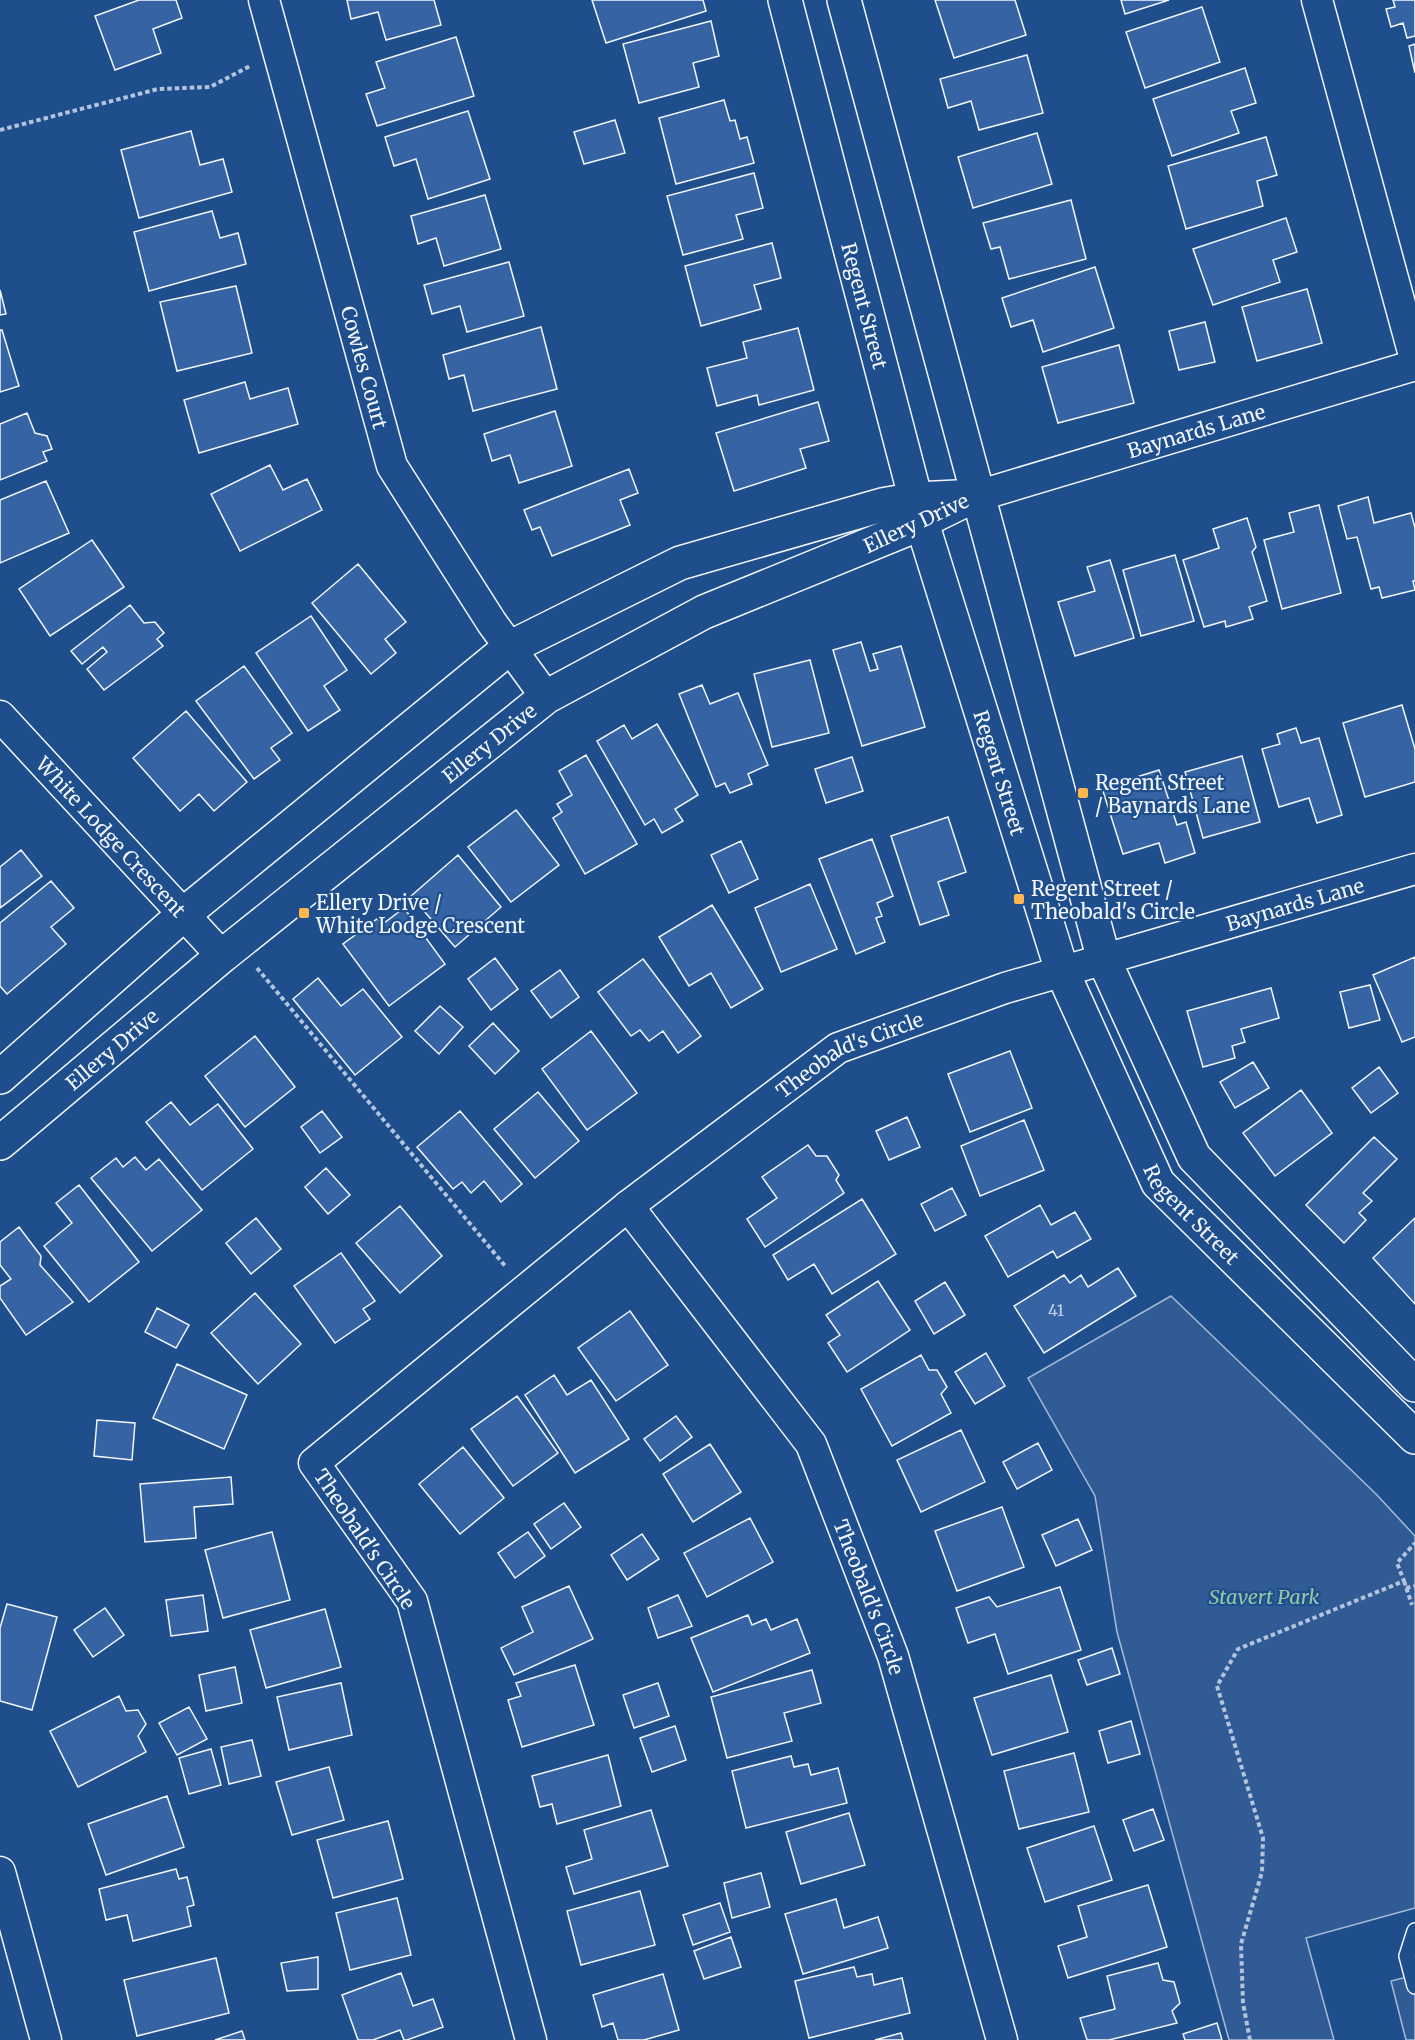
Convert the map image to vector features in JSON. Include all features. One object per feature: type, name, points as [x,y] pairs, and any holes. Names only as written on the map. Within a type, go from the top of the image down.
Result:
[{"type":"street","name":"Cowles Court","points":[[264,0],[392,466],[509,648],[546,697]]},
{"type":"street","name":"Regent Street","points":[[785,0],[919,511],[1062,971],[1158,1183],[1415,1437]]},
{"type":"street","name":"Regent Street","points":[[844,0],[1104,960],[1194,1156],[1415,1385]]},
{"type":"street","points":[[1317,0],[1415,359]]},
{"type":"street","name":"Baynards Lane","points":[[977,496],[1415,365]]},
{"type":"street","name":"Ellery Drive","points":[[0,1143],[230,950],[546,697],[704,612],[919,511],[977,496]]},
{"type":"street","name":"Ellery Drive","points":[[0,1077],[184,914],[509,648],[680,563],[882,504],[919,511]]},
{"type":"street","name":"White Lodge Crescent","points":[[0,716],[167,898],[230,950]]},
{"type":"street","name":"Baynards Lane","points":[[1104,960],[1415,869]]},
{"type":"street","name":"Theobald's Circle","points":[[531,2040],[412,1601],[314,1463],[628,1206],[838,1048],[1005,988],[1104,960]]},
{"type":"street","name":"Theobald's Circle","points":[[628,1206],[811,1444],[893,1656],[1002,2040]]},
{"type":"street","points":[[0,1872],[46,2040]]},
{"type":"lane","points":[[1415,1931],[1407,1956],[1415,1986]]},
{"type":"path","points":[[0,130],[158,89],[210,87],[279,52]]},
{"type":"path","points":[[230,950],[525,1290]]},
{"type":"path","points":[[1412,1605],[1397,1563],[1415,1543]]},
{"type":"path","points":[[1250,2040],[1243,2004],[1241,1944],[1262,1872],[1263,1838],[1217,1686],[1238,1649],[1404,1581]]},
{"type":"path","points":[[1406,1588],[1415,1586]]},
{"type":"shaded area","name":"Stavert Park","points":[[1171,1296],[1376,1494],[1415,1536],[1415,1908],[1306,1938],[1334,2040],[1229,2040],[1117,1632],[1095,1496],[1028,1378]]},
{"type":"shaded area","points":[[1415,1975],[1415,2040],[1406,2040],[1391,1981]]},
{"type":"building","points":[[139,0],[176,0],[182,18],[153,29],[161,53],[115,70],[95,16]]},
{"type":"building","points":[[347,0],[434,0],[441,25],[386,40],[378,12],[351,19]]},
{"type":"building","points":[[592,0],[703,0],[706,11],[606,43]]},
{"type":"building","points":[[935,0],[1015,0],[1026,35],[954,58]]},
{"type":"building","points":[[1121,0],[1169,0],[1125,14]]},
{"type":"building","points":[[1393,0],[1415,0],[1415,36],[1407,38],[1403,23],[1391,27],[1386,9],[1395,7]]},
{"type":"building","points":[[1202,7],[1220,62],[1145,88],[1126,32]]},
{"type":"building","points":[[711,21],[719,56],[693,63],[699,87],[639,103],[623,44]]},
{"type":"building","points":[[456,37],[474,96],[377,126],[366,94],[385,88],[376,62]]},
{"type":"building","points":[[1415,44],[1415,73],[1409,46]]},
{"type":"building","points":[[1027,55],[1043,113],[979,130],[971,101],[948,108],[940,79]]},
{"type":"building","points":[[1245,68],[1256,103],[1231,111],[1239,133],[1172,156],[1153,99]]},
{"type":"building","points":[[724,100],[730,121],[735,120],[740,139],[747,137],[754,163],[676,184],[659,118]]},
{"type":"building","points":[[468,111],[490,179],[428,199],[416,159],[394,166],[385,137]]},
{"type":"building","points":[[615,120],[625,153],[584,164],[574,132]]},
{"type":"building","points":[[191,131],[200,165],[223,159],[232,192],[139,218],[121,150]]},
{"type":"building","points":[[1037,133],[1052,184],[973,208],[958,157]]},
{"type":"building","points":[[1266,137],[1277,175],[1257,181],[1263,206],[1186,229],[1168,166]]},
{"type":"building","points":[[754,173],[763,208],[736,215],[743,239],[683,255],[667,196]]},
{"type":"building","points":[[485,195],[501,249],[444,266],[436,238],[418,244],[411,216]]},
{"type":"building","points":[[1071,200],[1086,259],[1009,279],[1000,247],[991,249],[983,223]]},
{"type":"building","points":[[212,211],[220,238],[238,233],[246,264],[149,291],[134,232]]},
{"type":"building","points":[[1286,218],[1297,252],[1273,260],[1280,282],[1213,305],[1193,249]]},
{"type":"building","points":[[772,243],[781,278],[754,285],[761,309],[701,326],[685,266]]},
{"type":"building","points":[[509,262],[524,316],[467,332],[460,306],[432,314],[424,285]]},
{"type":"building","points":[[1095,267],[1114,328],[1043,352],[1033,320],[1011,327],[1002,298]]},
{"type":"building","points":[[236,286],[252,353],[177,371],[160,302]]},
{"type":"building","points":[[1307,289],[1322,343],[1257,361],[1242,307]]},
{"type":"building","points":[[0,290],[6,314],[0,315]]},
{"type":"building","points":[[1205,322],[1215,362],[1179,370],[1169,331]]},
{"type":"building","points":[[541,327],[557,389],[473,411],[464,375],[449,379],[443,355]]},
{"type":"building","points":[[798,328],[814,390],[759,405],[757,395],[717,406],[707,368],[747,358],[743,342]]},
{"type":"building","points":[[0,330],[2,330],[19,386],[0,392]]},
{"type":"building","points":[[1119,345],[1134,403],[1058,423],[1042,367]]},
{"type":"building","points":[[245,382],[250,399],[288,388],[298,424],[199,453],[184,400]]},
{"type":"building","points":[[818,402],[829,441],[800,449],[806,468],[734,491],[716,433]]},
{"type":"building","points":[[555,411],[572,466],[519,483],[510,455],[492,461],[484,434]]},
{"type":"building","points":[[27,413],[35,433],[47,436],[52,449],[43,452],[47,461],[0,480],[0,424]]},
{"type":"building","points":[[270,465],[283,490],[307,479],[322,510],[240,551],[211,494]]},
{"type":"building","points":[[629,469],[638,493],[620,500],[630,525],[552,556],[540,527],[532,530],[524,510]]},
{"type":"building","points":[[46,481],[69,533],[0,563],[0,500]]},
{"type":"building","points":[[1368,497],[1374,523],[1411,513],[1415,528],[1415,581],[1413,581],[1415,590],[1382,598],[1379,587],[1371,589],[1357,537],[1347,539],[1338,506]]},
{"type":"building","points":[[1319,505],[1341,593],[1282,609],[1264,540],[1294,532],[1289,513]]},
{"type":"building","points":[[1247,518],[1256,547],[1252,552],[1267,601],[1249,607],[1253,619],[1226,627],[1225,621],[1204,627],[1183,560],[1219,548],[1213,529]]},
{"type":"building","points":[[92,540],[124,587],[50,636],[19,589]]},
{"type":"building","points":[[1175,555],[1194,621],[1141,636],[1123,570]]},
{"type":"building","points":[[1110,560],[1134,638],[1075,656],[1058,602],[1095,591],[1087,567]]},
{"type":"building","points":[[358,564],[406,622],[385,639],[396,653],[371,674],[312,603]]},
{"type":"building","points":[[130,605],[144,623],[155,622],[164,633],[157,639],[163,646],[104,690],[87,669],[107,652],[103,647],[82,664],[71,651]]},
{"type":"building","points":[[311,616],[347,670],[324,686],[340,710],[308,731],[256,653]]},
{"type":"building","points":[[861,642],[870,671],[878,669],[873,654],[901,646],[925,727],[862,746],[833,650]]},
{"type":"building","points":[[810,660],[829,733],[772,747],[754,674]]},
{"type":"building","points":[[244,666],[292,733],[271,748],[280,760],[254,779],[196,701]]},
{"type":"building","points":[[702,685],[710,704],[738,693],[768,765],[748,774],[752,784],[730,793],[725,783],[716,787],[679,694]]},
{"type":"building","points":[[1402,705],[1415,749],[1415,782],[1365,797],[1343,723]]},
{"type":"building","points":[[186,711],[247,782],[214,811],[199,794],[180,811],[133,758]]},
{"type":"building","points":[[657,724],[698,795],[675,809],[683,821],[662,833],[654,819],[645,825],[597,741],[624,725],[632,739]]},
{"type":"building","points":[[1296,728],[1301,743],[1319,738],[1342,815],[1317,823],[1309,798],[1279,807],[1262,749],[1280,744],[1277,734]]},
{"type":"building","points":[[586,755],[637,844],[585,874],[553,818],[562,812],[557,804],[572,795],[559,771]]},
{"type":"building","points":[[1242,756],[1260,822],[1203,838],[1185,772]]},
{"type":"building","points":[[852,757],[863,791],[826,803],[815,769]]},
{"type":"building","points":[[1159,770],[1177,825],[1186,822],[1195,853],[1165,863],[1159,843],[1123,854],[1102,788]]},
{"type":"building","points":[[516,810],[559,865],[511,902],[468,847]]},
{"type":"building","points":[[948,817],[966,872],[938,882],[949,915],[920,925],[891,836]]},
{"type":"building","points":[[872,839],[893,896],[877,903],[882,916],[876,918],[885,942],[856,954],[819,859]]},
{"type":"building","points":[[741,841],[758,879],[729,893],[711,855]]},
{"type":"building","points":[[21,850],[42,876],[0,908],[0,867]]},
{"type":"building","points":[[458,855],[501,907],[455,947],[411,896]]},
{"type":"building","points":[[51,881],[74,908],[51,927],[66,944],[7,994],[0,986],[0,923]]},
{"type":"building","points":[[810,884],[837,949],[781,972],[755,908]]},
{"type":"building","points":[[712,905],[763,989],[731,1008],[711,973],[689,986],[659,937]]},
{"type":"building","points":[[404,908],[445,964],[389,1006],[343,944],[377,919],[384,923]]},
{"type":"building","points":[[1415,957],[1415,1037],[1402,1042],[1373,975]]},
{"type":"building","points":[[495,958],[518,989],[491,1010],[468,979]]},
{"type":"building","points":[[643,959],[701,1036],[678,1053],[663,1031],[649,1041],[640,1030],[631,1036],[598,992]]},
{"type":"building","points":[[560,970],[579,997],[551,1018],[531,991]]},
{"type":"building","points":[[318,978],[341,1006],[363,989],[402,1037],[355,1075],[293,999]]},
{"type":"building","points":[[1370,985],[1380,1020],[1349,1028],[1340,992]]},
{"type":"building","points":[[1271,988],[1279,1018],[1241,1029],[1245,1042],[1232,1046],[1235,1058],[1203,1067],[1187,1011]]},
{"type":"building","points":[[440,1006],[463,1027],[439,1054],[415,1031]]},
{"type":"building","points":[[493,1023],[519,1051],[495,1074],[469,1046]]},
{"type":"building","points":[[591,1031],[637,1093],[587,1130],[542,1069]]},
{"type":"building","points":[[255,1036],[295,1087],[245,1127],[205,1076]]},
{"type":"building","points":[[1010,1051],[1032,1108],[970,1132],[948,1074]]},
{"type":"building","points":[[1253,1062],[1269,1088],[1235,1108],[1220,1082]]},
{"type":"building","points":[[1379,1067],[1398,1093],[1371,1113],[1352,1088]]},
{"type":"building","points":[[1301,1090],[1332,1133],[1275,1176],[1243,1133]]},
{"type":"building","points":[[538,1092],[579,1141],[535,1178],[494,1129]]},
{"type":"building","points":[[171,1102],[190,1125],[218,1104],[253,1149],[202,1190],[146,1122]]},
{"type":"building","points":[[322,1111],[342,1137],[320,1153],[301,1127]]},
{"type":"building","points":[[460,1111],[522,1184],[501,1202],[484,1181],[471,1193],[462,1182],[453,1189],[417,1147]]},
{"type":"building","points":[[907,1117],[920,1147],[889,1160],[876,1131]]},
{"type":"building","points":[[1024,1120],[1044,1170],[980,1196],[961,1146]]},
{"type":"building","points":[[1374,1137],[1397,1159],[1363,1193],[1372,1201],[1359,1213],[1366,1220],[1344,1243],[1306,1205]]},
{"type":"building","points":[[808,1145],[816,1156],[827,1156],[839,1175],[836,1180],[844,1193],[765,1247],[747,1219],[777,1198],[762,1177]]},
{"type":"building","points":[[135,1157],[146,1170],[159,1159],[202,1210],[152,1251],[91,1178],[116,1158],[123,1167]]},
{"type":"building","points":[[326,1168],[350,1195],[328,1214],[305,1187]]},
{"type":"building","points":[[79,1185],[139,1262],[89,1302],[44,1246],[72,1223],[56,1203]]},
{"type":"building","points":[[952,1188],[966,1215],[935,1231],[921,1204]]},
{"type":"building","points":[[862,1199],[896,1254],[832,1294],[814,1264],[788,1280],[773,1255]]},
{"type":"building","points":[[1040,1205],[1051,1225],[1075,1212],[1091,1239],[1057,1258],[1053,1251],[1008,1277],[985,1236]]},
{"type":"building","points":[[400,1206],[442,1256],[400,1293],[356,1243]]},
{"type":"building","points":[[256,1218],[281,1249],[251,1274],[226,1243]]},
{"type":"building","points":[[1415,1218],[1415,1304],[1373,1258]]},
{"type":"building","points":[[19,1227],[41,1256],[40,1265],[73,1302],[26,1335],[0,1298],[0,1286],[11,1279],[0,1265],[0,1242]]},
{"type":"building","points":[[341,1253],[375,1301],[363,1309],[370,1319],[335,1343],[294,1286]]},
{"type":"building","points":[[1118,1268],[1136,1296],[1044,1353],[1014,1306],[1064,1275],[1070,1283],[1081,1275],[1088,1287]]},
{"type":"building","points":[[878,1281],[910,1330],[847,1372],[828,1343],[840,1335],[826,1315]]},
{"type":"building","points":[[945,1282],[965,1315],[934,1334],[915,1301]]},
{"type":"building","points":[[255,1293],[301,1344],[258,1384],[211,1333]]},
{"type":"building","points":[[157,1308],[189,1325],[176,1348],[145,1332]]},
{"type":"building","points":[[630,1311],[668,1365],[616,1401],[578,1348]]},
{"type":"building","points":[[986,1353],[1005,1386],[975,1404],[955,1372]]},
{"type":"building","points":[[921,1355],[929,1370],[937,1370],[947,1387],[941,1394],[951,1413],[892,1446],[861,1389]]},
{"type":"building","points":[[177,1364],[247,1395],[224,1449],[153,1418]]},
{"type":"building","points":[[554,1375],[567,1395],[591,1380],[629,1439],[575,1473],[525,1395]]},
{"type":"building","points":[[517,1396],[558,1453],[513,1486],[471,1429]]},
{"type":"building","points":[[676,1416],[692,1437],[660,1461],[644,1439]]},
{"type":"building","points":[[97,1420],[135,1423],[132,1460],[94,1456]]},
{"type":"building","points":[[961,1430],[985,1482],[921,1512],[897,1460]]},
{"type":"building","points":[[1038,1443],[1052,1470],[1017,1489],[1003,1462]]},
{"type":"building","points":[[710,1444],[741,1492],[693,1522],[663,1474]]},
{"type":"building","points":[[463,1447],[504,1498],[460,1534],[419,1484]]},
{"type":"building","points":[[231,1477],[233,1504],[194,1507],[196,1538],[145,1542],[140,1484]]},
{"type":"building","points":[[564,1503],[581,1527],[551,1549],[534,1524]]},
{"type":"building","points":[[1002,1507],[1024,1567],[957,1591],[935,1531]]},
{"type":"building","points":[[750,1518],[773,1562],[707,1597],[684,1553]]},
{"type":"building","points":[[1078,1519],[1092,1550],[1056,1566],[1042,1535]]},
{"type":"building","points":[[272,1532],[290,1600],[223,1618],[205,1550]]},
{"type":"building","points":[[528,1532],[545,1556],[515,1578],[498,1553]]},
{"type":"building","points":[[642,1534],[659,1559],[627,1580],[611,1555]]},
{"type":"building","points":[[569,1586],[593,1639],[514,1675],[501,1648],[533,1632],[522,1607]]},
{"type":"building","points":[[1060,1587],[1081,1650],[1008,1674],[995,1634],[968,1643],[956,1608],[989,1597],[997,1607]]},
{"type":"building","points":[[203,1595],[208,1631],[171,1636],[166,1600]]},
{"type":"building","points":[[678,1595],[692,1626],[658,1638],[648,1608]]},
{"type":"building","points":[[7,1604],[57,1617],[32,1710],[0,1701],[0,1628]]},
{"type":"building","points":[[105,1608],[124,1635],[93,1657],[74,1630]]},
{"type":"building","points":[[325,1609],[341,1667],[266,1688],[250,1630]]},
{"type":"building","points":[[748,1615],[752,1625],[766,1619],[771,1630],[797,1619],[810,1653],[713,1692],[691,1638]]},
{"type":"building","points":[[1112,1648],[1120,1674],[1087,1685],[1078,1660]]},
{"type":"building","points":[[575,1665],[594,1725],[522,1747],[508,1700],[521,1696],[516,1683]]},
{"type":"building","points":[[235,1667],[242,1703],[206,1711],[199,1675]]},
{"type":"building","points":[[812,1670],[821,1703],[784,1713],[792,1741],[727,1758],[711,1697]]},
{"type":"building","points":[[1051,1675],[1068,1732],[992,1755],[974,1698]]},
{"type":"building","points":[[341,1683],[352,1735],[289,1750],[277,1697]]},
{"type":"building","points":[[658,1683],[669,1716],[634,1728],[623,1695]]},
{"type":"building","points":[[119,1696],[126,1711],[138,1710],[146,1724],[138,1736],[146,1752],[78,1787],[50,1731]]},
{"type":"building","points":[[189,1707],[207,1739],[177,1755],[159,1723]]},
{"type":"building","points":[[1131,1721],[1140,1754],[1108,1763],[1099,1731]]},
{"type":"building","points":[[675,1726],[686,1760],[652,1772],[640,1738]]},
{"type":"building","points":[[252,1740],[261,1776],[229,1784],[221,1747]]},
{"type":"building","points":[[211,1749],[221,1785],[189,1794],[179,1758]]},
{"type":"building","points":[[1074,1753],[1089,1812],[1019,1829],[1004,1771]]},
{"type":"building","points":[[608,1755],[621,1806],[557,1824],[552,1804],[540,1807],[532,1776]]},
{"type":"building","points":[[791,1756],[794,1767],[808,1764],[811,1775],[838,1768],[847,1803],[746,1828],[732,1771]]},
{"type":"building","points":[[329,1767],[344,1820],[292,1835],[276,1782]]},
{"type":"building","points":[[167,1796],[184,1847],[106,1875],[88,1824]]},
{"type":"building","points":[[1153,1809],[1164,1840],[1134,1851],[1123,1820]]},
{"type":"building","points":[[651,1810],[668,1866],[574,1894],[566,1867],[592,1859],[584,1830]]},
{"type":"building","points":[[849,1813],[865,1865],[801,1884],[786,1832]]},
{"type":"building","points":[[388,1821],[403,1879],[333,1898],[317,1840]]},
{"type":"building","points":[[1094,1826],[1112,1880],[1045,1902],[1027,1848]]},
{"type":"building","points":[[176,1869],[179,1879],[187,1877],[194,1905],[187,1907],[191,1926],[133,1941],[127,1915],[106,1920],[99,1889]]},
{"type":"building","points":[[761,1873],[770,1907],[732,1918],[724,1883]]},
{"type":"building","points":[[1148,1885],[1167,1947],[1068,1978],[1058,1946],[1087,1937],[1078,1906]]},
{"type":"building","points":[[640,1891],[655,1945],[581,1965],[567,1911]]},
{"type":"building","points":[[397,1898],[411,1955],[350,1970],[336,1913]]},
{"type":"building","points":[[836,1899],[844,1928],[878,1917],[888,1948],[803,1974],[785,1914]]},
{"type":"building","points":[[720,1903],[730,1932],[693,1945],[683,1915]]},
{"type":"building","points":[[731,1937],[741,1967],[704,1979],[694,1951]]},
{"type":"building","points":[[318,1957],[318,1989],[287,1991],[281,1963]]},
{"type":"building","points":[[216,1958],[229,2013],[137,2036],[124,1980]]},
{"type":"building","points":[[1158,1963],[1163,1980],[1174,1982],[1180,2003],[1172,2011],[1177,2023],[1109,2040],[1087,2040],[1080,2018],[1115,2009],[1107,1976]]},
{"type":"building","points":[[854,1967],[857,1977],[872,1974],[874,1985],[902,1978],[910,2013],[809,2038],[795,1981]]},
{"type":"building","points":[[401,1973],[413,2006],[433,1999],[443,2027],[407,2040],[404,2040],[400,2030],[373,2040],[358,2040],[342,1995]]},
{"type":"building","points":[[663,1974],[679,2030],[644,2040],[618,2040],[613,2023],[602,2027],[593,1995]]},
{"type":"building","points":[[1217,2023],[1222,2040],[1185,2040],[1183,2034]]},
{"type":"building","points":[[242,2031],[245,2040],[215,2040]]},
{"type":"building","points":[[901,2033],[903,2040],[875,2040]]},
{"type":"place","name":"Regent Street / Baynards Lane","points":[[1083,793]]},
{"type":"place","name":"Regent Street / Theobald's Circle","points":[[1019,899]]},
{"type":"place","name":"Ellery Drive / White Lodge Crescent","points":[[304,913]]}]
